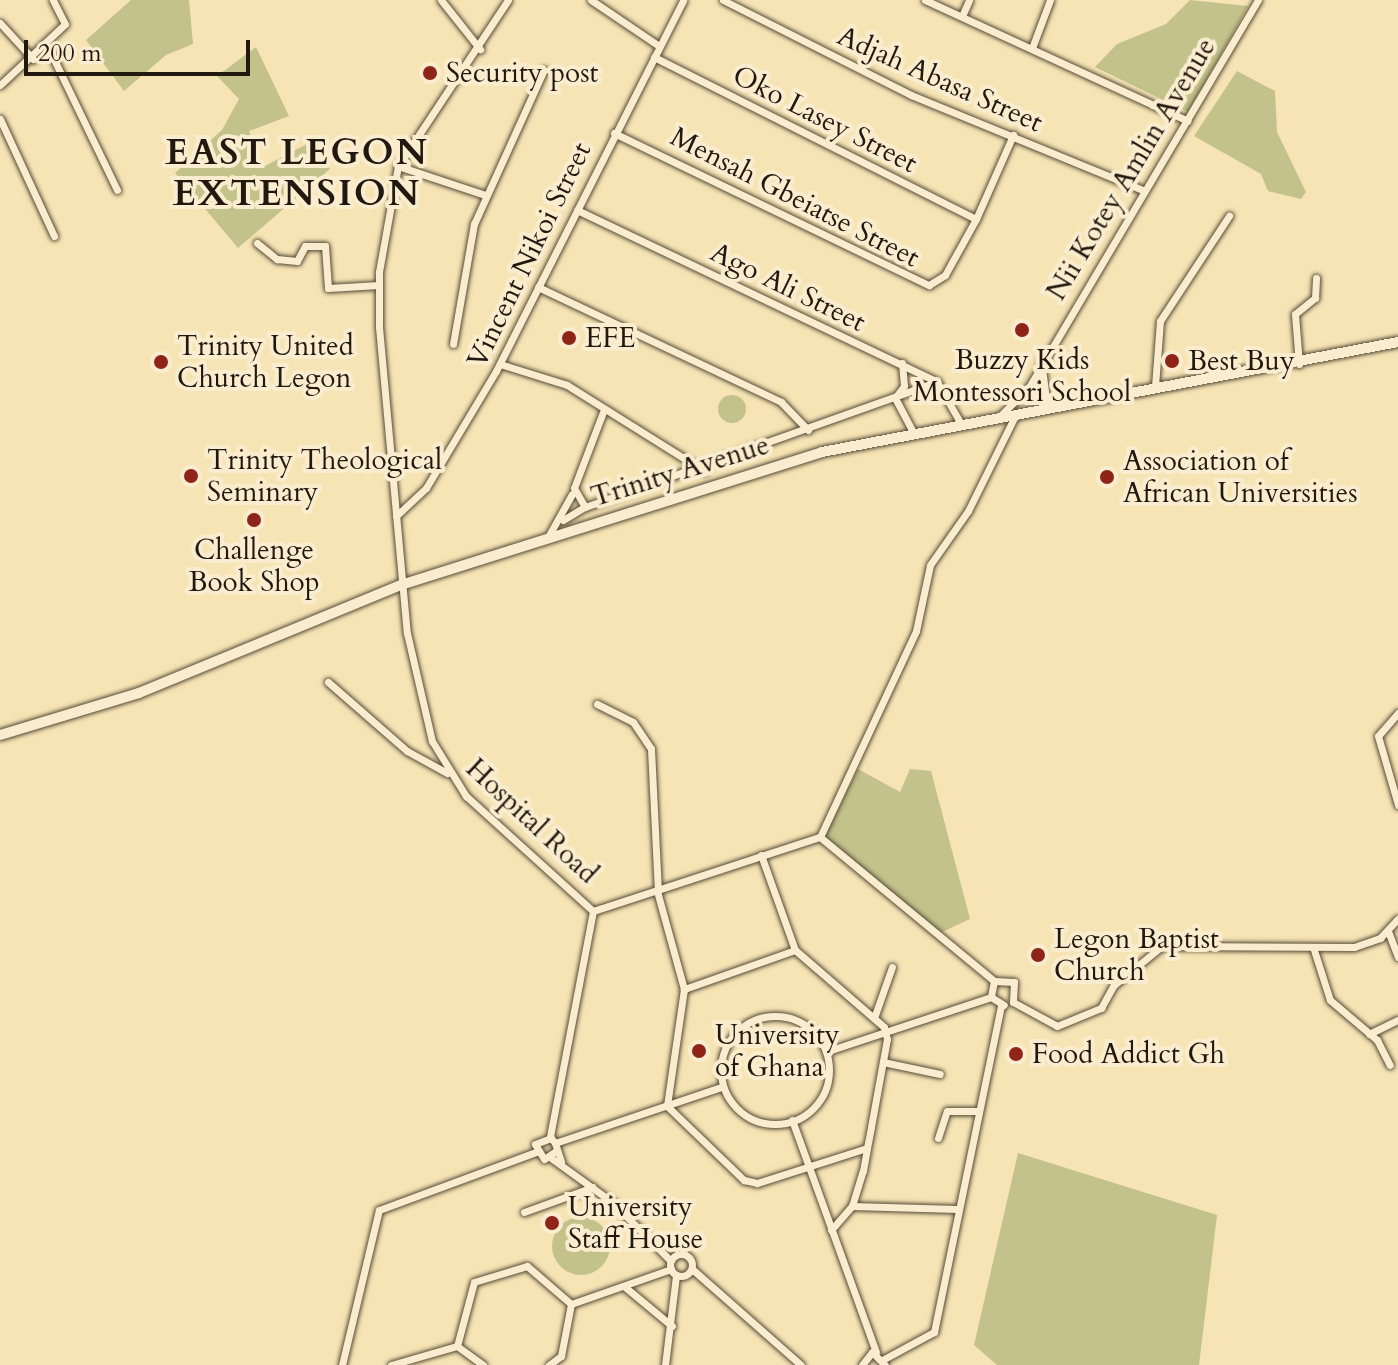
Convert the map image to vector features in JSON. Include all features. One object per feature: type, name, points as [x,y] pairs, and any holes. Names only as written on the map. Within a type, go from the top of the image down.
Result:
[{"type":"street","points":[[0,85],[33,59],[65,24],[53,0]]},
{"type":"street","points":[[441,0],[480,49]]},
{"type":"street","points":[[485,195],[398,166],[480,49],[508,0]]},
{"type":"street","points":[[591,0],[659,46]]},
{"type":"street","name":"Vincent Nikoi Street","points":[[396,516],[433,478],[500,364],[683,0]]},
{"type":"street","name":"Adjah Abasa Street","points":[[723,0],[870,76],[1143,190]]},
{"type":"street","points":[[925,0],[1188,121]]},
{"type":"street","points":[[962,16],[969,0]]},
{"type":"street","points":[[1032,48],[1050,0]]},
{"type":"street","name":"Nii Kotey Amlin Avenue","points":[[1000,416],[1021,399],[1041,360],[1188,121],[1258,0]]},
{"type":"street","points":[[0,23],[33,59]]},
{"type":"street","points":[[47,45],[117,190]]},
{"type":"street","name":"Oko Lasey Street","points":[[654,57],[976,219]]},
{"type":"street","points":[[453,344],[464,261],[485,195],[544,70]]},
{"type":"street","points":[[0,119],[54,236]]},
{"type":"street","name":"Mensah Gbeiatse Street","points":[[614,133],[922,285],[940,280],[976,219],[1013,135]]},
{"type":"street","name":"Hospital Road","points":[[398,166],[379,285],[396,516],[423,707],[447,773],[593,911],[550,1127],[551,1145]]},
{"type":"street","name":"Ago Ali Street","points":[[577,210],[819,331],[902,363],[937,382]]},
{"type":"street","points":[[1155,386],[1160,321],[1229,216]]},
{"type":"street","points":[[257,243],[277,259],[297,261],[305,246],[325,246],[328,288],[379,285]]},
{"type":"street","points":[[1299,364],[1295,314],[1315,298],[1316,278]]},
{"type":"street","points":[[538,287],[781,402],[808,430]]},
{"type":"street","name":"Trinity Avenue","points":[[0,735],[139,693],[404,584],[548,537],[912,430],[1155,386],[1299,364],[1398,342]]},
{"type":"street","points":[[1041,360],[1047,406]]},
{"type":"street","points":[[895,398],[904,386],[902,363]]},
{"type":"street","points":[[500,364],[567,385],[603,412],[704,471]]},
{"type":"street","points":[[548,537],[563,520],[582,506],[704,471],[937,382],[960,422]]},
{"type":"street","points":[[895,398],[912,430]]},
{"type":"street","points":[[563,520],[603,412]]},
{"type":"street","points":[[593,911],[820,837],[916,631],[930,565],[971,505],[1017,412]]},
{"type":"street","points":[[574,488],[582,506]]},
{"type":"street","points":[[328,682],[407,751],[447,773]]},
{"type":"street","points":[[597,704],[633,722],[651,749],[658,891],[684,989],[667,1106]]},
{"type":"street","points":[[1398,713],[1378,736],[1398,805]]},
{"type":"street","points":[[820,837],[994,981],[1014,982],[1013,1002]]},
{"type":"street","points":[[761,855],[795,950],[887,1032]]},
{"type":"street","points":[[1001,1005],[1013,1002],[1057,1026],[1101,1008],[1114,985],[1162,946],[1314,950],[1360,946],[1388,931],[1398,919]]},
{"type":"street","points":[[1388,931],[1398,957]]},
{"type":"street","points":[[684,989],[795,950]]},
{"type":"street","points":[[1314,950],[1330,1000],[1369,1034],[1390,1065]]},
{"type":"street","points":[[874,1018],[892,967]]},
{"type":"street","points":[[991,997],[994,981]]},
{"type":"street","points":[[991,997],[1001,1005]]},
{"type":"street","points":[[831,1050],[991,997]]},
{"type":"street","points":[[792,1120],[872,1353],[885,1362],[934,1332],[976,1111],[1001,1005]]},
{"type":"street","points":[[721,1087],[731,1033],[776,1014],[790,1014],[831,1050]]},
{"type":"street","points":[[1369,1034],[1398,1020]]},
{"type":"street","points":[[831,1230],[852,1206],[867,1148],[887,1032]]},
{"type":"street","points":[[721,1087],[761,1125],[792,1120],[814,1111],[831,1050]]},
{"type":"street","points":[[883,1062],[940,1074]]},
{"type":"street","points":[[342,1365],[379,1210],[551,1145],[721,1087]]},
{"type":"street","points":[[667,1106],[750,1183],[867,1148]]},
{"type":"street","points":[[938,1138],[947,1111],[976,1111]]},
{"type":"street","points":[[536,1152],[551,1145]]},
{"type":"street","points":[[551,1145],[562,1163],[667,1253],[674,1265],[672,1326],[665,1365]]},
{"type":"street","points":[[524,1212],[593,1187]]},
{"type":"street","points":[[852,1206],[957,1209]]},
{"type":"street","points":[[571,1304],[625,1287],[688,1257],[690,1272]]},
{"type":"street","points":[[674,1265],[701,1278],[801,1365]]},
{"type":"street","points":[[457,1346],[474,1282],[527,1266],[571,1304]]},
{"type":"street","points":[[625,1287],[672,1326]]},
{"type":"street","points":[[549,1365],[561,1356],[571,1304]]},
{"type":"street","points":[[391,1365],[457,1346]]},
{"type":"street","points":[[457,1346],[483,1365]]},
{"type":"street","points":[[861,1364],[872,1353]]},
{"type":"green space","points":[[131,0],[189,0],[193,44],[166,55],[124,91],[86,40]]},
{"type":"green space","points":[[1190,0],[1248,6],[1188,112],[1095,67],[1117,44],[1166,24]]},
{"type":"green space","points":[[256,47],[289,116],[249,131],[263,167],[307,144],[330,169],[238,248],[175,173],[222,130],[239,99],[217,76]]},
{"type":"green space","points":[[1237,71],[1275,91],[1277,132],[1306,192],[1301,199],[1268,191],[1261,174],[1194,136]]},
{"type":"green space","points":[[732,395],[742,399],[746,409],[742,419],[732,423],[722,419],[718,409],[722,399]]},
{"type":"green space","points":[[858,769],[900,792],[910,769],[931,771],[970,919],[940,933],[825,836]]},
{"type":"green space","points":[[1018,1153],[1217,1215],[1199,1365],[997,1365],[974,1345]]},
{"type":"green space","points":[[581,1217],[592,1219],[601,1226],[608,1235],[608,1257],[601,1266],[592,1273],[581,1275],[570,1273],[561,1266],[554,1257],[552,1246],[554,1235],[561,1226],[570,1219]]},
{"type":"place","name":"Security post","points":[[430,73]]},
{"type":"place","name":"Buzzy Kids Montessori School","points":[[1022,330]]},
{"type":"place","name":"EFE","points":[[569,338]]},
{"type":"place","name":"Best Buy","points":[[1172,361]]},
{"type":"place","name":"Trinity United Church Legon","points":[[161,362]]},
{"type":"place","name":"Trinity Theological Seminary","points":[[191,476]]},
{"type":"place","name":"Association of African Universities","points":[[1107,477]]},
{"type":"place","name":"Challenge Book Shop","points":[[254,520]]},
{"type":"place","name":"Legon Baptist Church","points":[[1038,955]]},
{"type":"place","name":"University of Ghana","points":[[699,1051]]},
{"type":"place","name":"Food Addict Gh","points":[[1016,1054]]},
{"type":"place","name":"University Staff House","points":[[552,1223]]},
{"type":"district","name":"EAST LEGON EXTENSION","points":[[297,172]]}]
